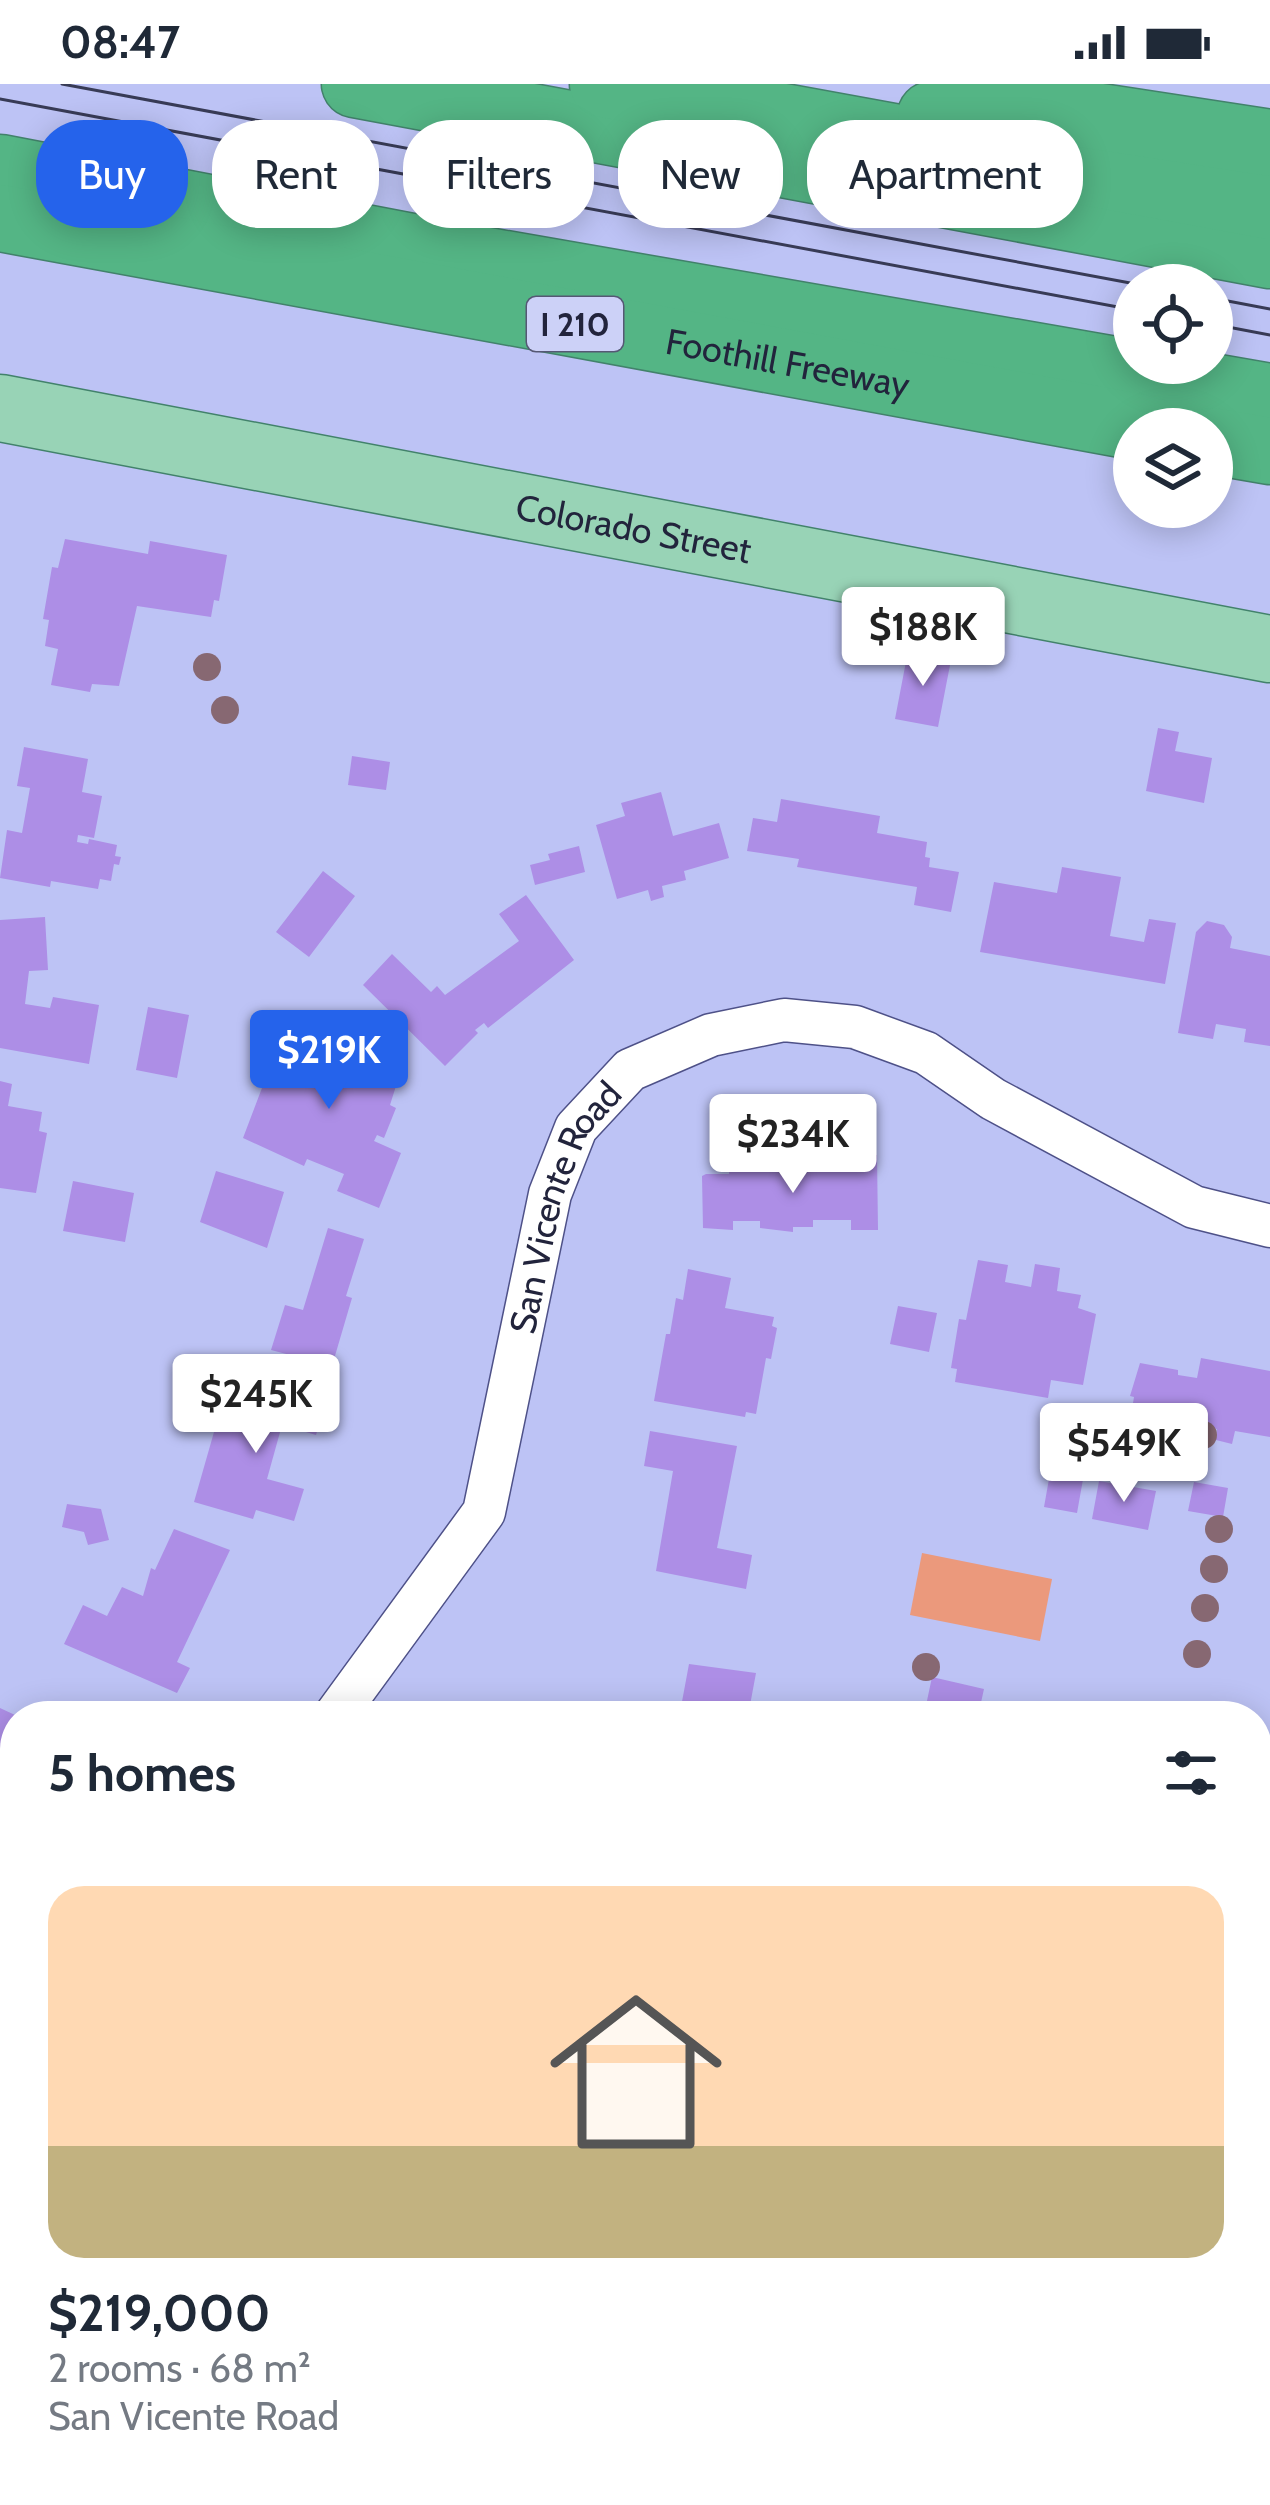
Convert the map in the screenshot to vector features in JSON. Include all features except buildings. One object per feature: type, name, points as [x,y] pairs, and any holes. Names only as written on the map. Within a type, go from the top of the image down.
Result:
[{"type":"highway","points":[[356,84],[1270,255]]},
{"type":"highway","points":[[604,84],[1270,206]]},
{"type":"highway","points":[[795,118],[1068,112],[1270,143]]},
{"type":"highway","points":[[0,168],[453,255],[1270,397]]},
{"type":"highway","name":"Foothill Freeway","points":[[0,218],[1113,422]]},
{"type":"highway","points":[[1233,445],[1270,451]]},
{"type":"main road","name":"Colorado Street","points":[[0,408],[1270,649]]},
{"type":"street","name":"San Vicente Road","points":[[346,1701],[484,1512],[550,1194],[576,1128],[630,1070],[711,1035],[784,1020],[855,1028],[926,1053],[993,1099],[1194,1207],[1270,1226]]},
{"type":"shaded area","points":[[922,1553],[1052,1579],[1040,1641],[910,1615]]},
{"type":"tram line","points":[[62,84],[1113,280]]},
{"type":"tram line","points":[[0,99],[1113,306]]},
{"type":"tram line","points":[[1233,302],[1270,309]]},
{"type":"tram line","points":[[1233,328],[1270,335]]}]
